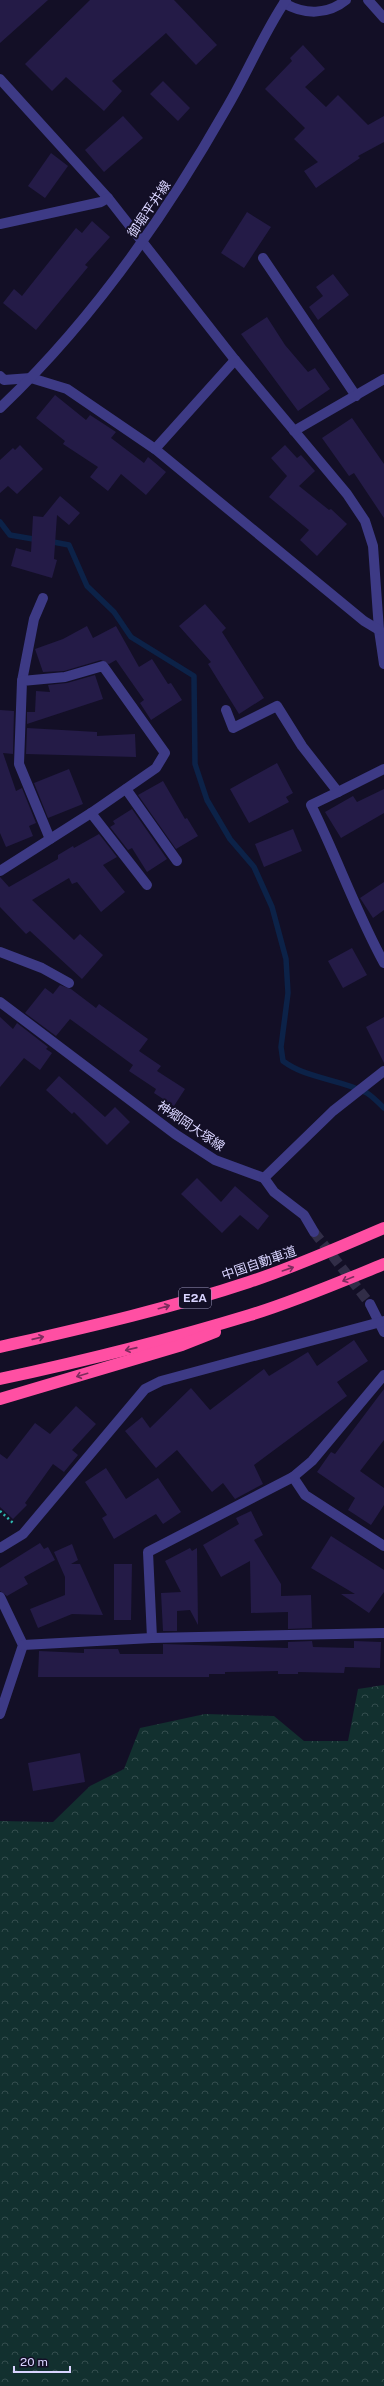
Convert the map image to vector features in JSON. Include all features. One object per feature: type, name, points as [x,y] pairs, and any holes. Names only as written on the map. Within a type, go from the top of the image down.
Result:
[{"type":"highway","name":"中国自動車道","points":[[0,1347],[118,1320],[248,1283],[301,1264],[384,1228]]},
{"type":"highway","name":"E2A","points":[[0,1379],[139,1347],[251,1315],[304,1297],[384,1264]]},
{"type":"highway","points":[[0,1399],[182,1346],[304,1297]]},
{"type":"street","points":[[285,1],[295,9],[322,12],[346,0]]},
{"type":"street","points":[[368,0],[384,18]]},
{"type":"street","name":"御堀平井線","points":[[0,408],[31,378],[84,319],[142,243],[186,177],[227,109],[285,1]]},
{"type":"street","points":[[0,79],[108,198],[235,360],[347,494],[365,521],[373,546],[379,630],[384,664]]},
{"type":"street","points":[[0,224],[101,202],[108,198]]},
{"type":"street","points":[[263,258],[356,396]]},
{"type":"street","points":[[155,449],[235,360]]},
{"type":"street","points":[[0,376],[4,380],[31,378],[67,388],[155,449],[364,622],[379,630]]},
{"type":"street","points":[[294,431],[384,379]]},
{"type":"street","points":[[43,598],[34,619],[22,681],[19,764],[50,839]]},
{"type":"street","points":[[0,871],[91,813],[156,768],[165,753],[102,666],[65,677],[22,681]]},
{"type":"street","points":[[226,710],[233,728],[277,706],[302,746],[338,792]]},
{"type":"street","points":[[384,769],[311,805],[335,853],[365,927],[384,963]]},
{"type":"street","points":[[126,789],[177,861]]},
{"type":"street","points":[[91,813],[147,885]]},
{"type":"street","points":[[0,952],[42,968],[69,984]]},
{"type":"street","name":"神郷岡大塚線","points":[[0,1002],[182,1138],[215,1160],[264,1178]]},
{"type":"street","points":[[314,1232],[304,1215],[274,1192],[264,1178],[333,1111],[364,1085],[384,1071]]},
{"type":"street","points":[[370,1304],[382,1322],[384,1332]]},
{"type":"street","points":[[0,1548],[23,1534],[145,1389],[161,1381],[382,1322]]},
{"type":"street","points":[[152,1638],[148,1552],[293,1477],[312,1461],[384,1375]]},
{"type":"street","points":[[293,1477],[305,1495],[384,1546]]},
{"type":"street","points":[[0,1597],[23,1644],[0,1714]]},
{"type":"street","points":[[23,1644],[152,1638],[384,1633]]},
{"type":"green space","points":[[384,1685],[384,2386],[0,2386],[0,1821],[53,1822],[90,1786],[124,1769],[140,1728],[205,1714],[274,1716],[304,1741],[348,1741],[358,1689]]},
{"type":"building","points":[[0,0],[48,0],[0,43]]},
{"type":"building","points":[[90,0],[174,0],[217,45],[196,65],[166,33],[112,81],[122,91],[104,111],[66,77],[52,91],[25,64]]},
{"type":"building","points":[[303,45],[325,69],[305,87],[326,107],[338,95],[368,125],[384,116],[384,142],[358,156],[360,158],[316,188],[304,171],[318,162],[294,139],[305,128],[265,89],[292,61],[290,58]]},
{"type":"building","points":[[163,81],[190,108],[178,121],[150,94]]},
{"type":"building","points":[[123,116],[143,138],[104,172],[85,150]]},
{"type":"building","points":[[51,153],[68,166],[45,198],[28,186]]},
{"type":"building","points":[[247,212],[271,227],[244,268],[221,253]]},
{"type":"building","points":[[92,221],[110,237],[85,265],[88,267],[36,330],[3,303],[14,289],[22,296],[76,228],[82,233]]},
{"type":"building","points":[[333,274],[349,295],[318,320],[309,307],[323,296],[316,287]]},
{"type":"building","points":[[267,317],[285,345],[308,372],[315,368],[330,389],[298,411],[241,334]]},
{"type":"building","points":[[55,395],[86,420],[90,415],[116,432],[111,438],[144,463],[148,457],[166,472],[146,495],[121,474],[108,491],[90,477],[98,467],[63,444],[65,441],[36,418]]},
{"type":"building","points":[[352,418],[384,464],[384,518],[354,473],[349,476],[322,438]]},
{"type":"building","points":[[20,445],[43,469],[17,494],[8,486],[0,493],[0,460],[13,448],[15,450]]},
{"type":"building","points":[[285,445],[297,458],[301,455],[315,471],[299,486],[329,510],[331,509],[347,524],[317,556],[300,540],[309,530],[269,497],[287,476],[271,458]]},
{"type":"building","points":[[60,496],[80,513],[69,525],[57,515],[54,559],[57,560],[52,578],[11,566],[16,548],[31,552],[33,516],[43,517]]},
{"type":"building","points":[[205,604],[226,628],[222,632],[264,698],[239,714],[208,664],[211,662],[179,626]]},
{"type":"building","points":[[87,626],[93,638],[116,626],[139,667],[152,659],[168,684],[171,683],[182,700],[151,720],[140,703],[144,700],[116,660],[109,664],[101,660],[64,671],[43,672],[35,649],[63,639]]},
{"type":"building","points":[[95,675],[103,699],[27,724],[27,712],[35,712],[36,691],[50,692],[48,685],[67,683]]},
{"type":"building","points":[[0,710],[14,711],[13,754],[3,753],[16,791],[22,788],[36,823],[29,826],[33,836],[6,847],[0,833]]},
{"type":"building","points":[[27,728],[97,732],[97,736],[135,734],[136,757],[26,754]]},
{"type":"building","points":[[277,763],[293,793],[286,797],[289,802],[249,823],[230,789]]},
{"type":"building","points":[[69,769],[83,804],[48,818],[34,783]]},
{"type":"building","points":[[163,781],[185,819],[187,818],[198,836],[176,849],[138,795]]},
{"type":"building","points":[[384,789],[384,813],[341,838],[325,812],[353,796],[357,802]]},
{"type":"building","points":[[132,809],[167,859],[147,872],[132,848],[128,850],[110,827],[115,824],[113,821]]},
{"type":"building","points":[[293,829],[302,851],[264,867],[255,844]]},
{"type":"building","points":[[99,834],[117,857],[103,865],[125,892],[101,912],[77,882],[72,884],[69,878],[32,900],[74,940],[80,934],[103,955],[82,979],[30,931],[26,934],[0,907],[0,877],[9,887],[58,859],[58,855],[73,846],[74,848]]},
{"type":"building","points":[[384,882],[384,910],[373,918],[360,898]]},
{"type":"building","points":[[352,948],[367,975],[343,988],[328,961]]},
{"type":"building","points":[[60,985],[71,989],[96,1008],[99,1004],[148,1039],[139,1051],[161,1066],[157,1071],[185,1089],[174,1106],[154,1093],[156,1089],[129,1071],[133,1065],[70,1019],[56,1036],[25,1013],[45,988],[53,994]]},
{"type":"building","points":[[0,1017],[13,1029],[17,1023],[48,1047],[46,1049],[52,1053],[40,1070],[24,1058],[0,1087]]},
{"type":"building","points":[[384,1017],[384,1063],[366,1027]]},
{"type":"building","points":[[59,1076],[105,1117],[115,1107],[130,1122],[107,1145],[74,1112],[72,1114],[46,1090]]},
{"type":"building","points":[[197,1178],[221,1202],[235,1186],[269,1216],[258,1230],[240,1215],[222,1233],[181,1194]]},
{"type":"building","points":[[354,1340],[368,1361],[337,1382],[347,1396],[254,1465],[263,1484],[235,1499],[223,1483],[212,1492],[177,1450],[156,1468],[125,1431],[142,1417],[150,1428],[191,1388],[210,1410],[264,1369],[269,1376],[308,1352],[317,1366]]},
{"type":"building","points":[[384,1389],[384,1440],[360,1471],[384,1488],[384,1505],[371,1525],[348,1510],[355,1498],[317,1472],[331,1452],[335,1454]]},
{"type":"building","points":[[76,1406],[96,1424],[72,1450],[78,1455],[64,1472],[53,1464],[25,1503],[27,1505],[13,1519],[0,1507],[0,1454],[7,1459],[35,1423],[50,1434]]},
{"type":"building","points":[[106,1468],[126,1499],[158,1478],[181,1512],[163,1524],[156,1514],[114,1539],[102,1518],[107,1515],[85,1482]]},
{"type":"building","points":[[251,1511],[263,1535],[254,1540],[281,1584],[281,1596],[311,1595],[312,1628],[288,1629],[288,1612],[251,1613],[250,1561],[221,1577],[203,1545],[239,1524],[236,1518]]},
{"type":"building","points":[[331,1536],[384,1570],[384,1592],[369,1613],[341,1594],[355,1594],[311,1568]]},
{"type":"building","points":[[40,1543],[44,1549],[48,1547],[55,1560],[24,1577],[28,1584],[7,1596],[0,1591],[0,1568]]},
{"type":"building","points":[[72,1544],[78,1560],[71,1564],[80,1564],[103,1615],[72,1614],[38,1628],[30,1609],[65,1595],[65,1577],[54,1552]]},
{"type":"building","points":[[190,1548],[192,1551],[197,1548],[198,1625],[190,1610],[177,1611],[177,1631],[163,1631],[161,1593],[181,1592],[165,1561]]},
{"type":"building","points":[[114,1564],[132,1564],[131,1620],[114,1620]]},
{"type":"building","points":[[312,1641],[313,1647],[354,1648],[354,1641],[381,1642],[380,1668],[345,1667],[344,1673],[298,1672],[298,1674],[278,1674],[278,1671],[225,1672],[225,1674],[209,1674],[209,1677],[38,1677],[39,1651],[84,1653],[84,1649],[118,1649],[120,1654],[163,1654],[163,1644],[288,1648],[288,1642]]},
{"type":"building","points":[[80,1753],[85,1782],[33,1791],[28,1763]]},
{"type":"waterway","points":[[0,522],[10,535],[39,540]]},
{"type":"waterway","points":[[48,541],[69,545],[87,586],[114,612],[131,637],[194,676],[195,764],[207,800],[230,839],[254,867],[272,907],[286,959],[288,993],[281,1047],[283,1061],[302,1072],[357,1088],[374,1098],[384,1108]]},
{"type":"tunnel","points":[[314,1232],[370,1304]]}]
